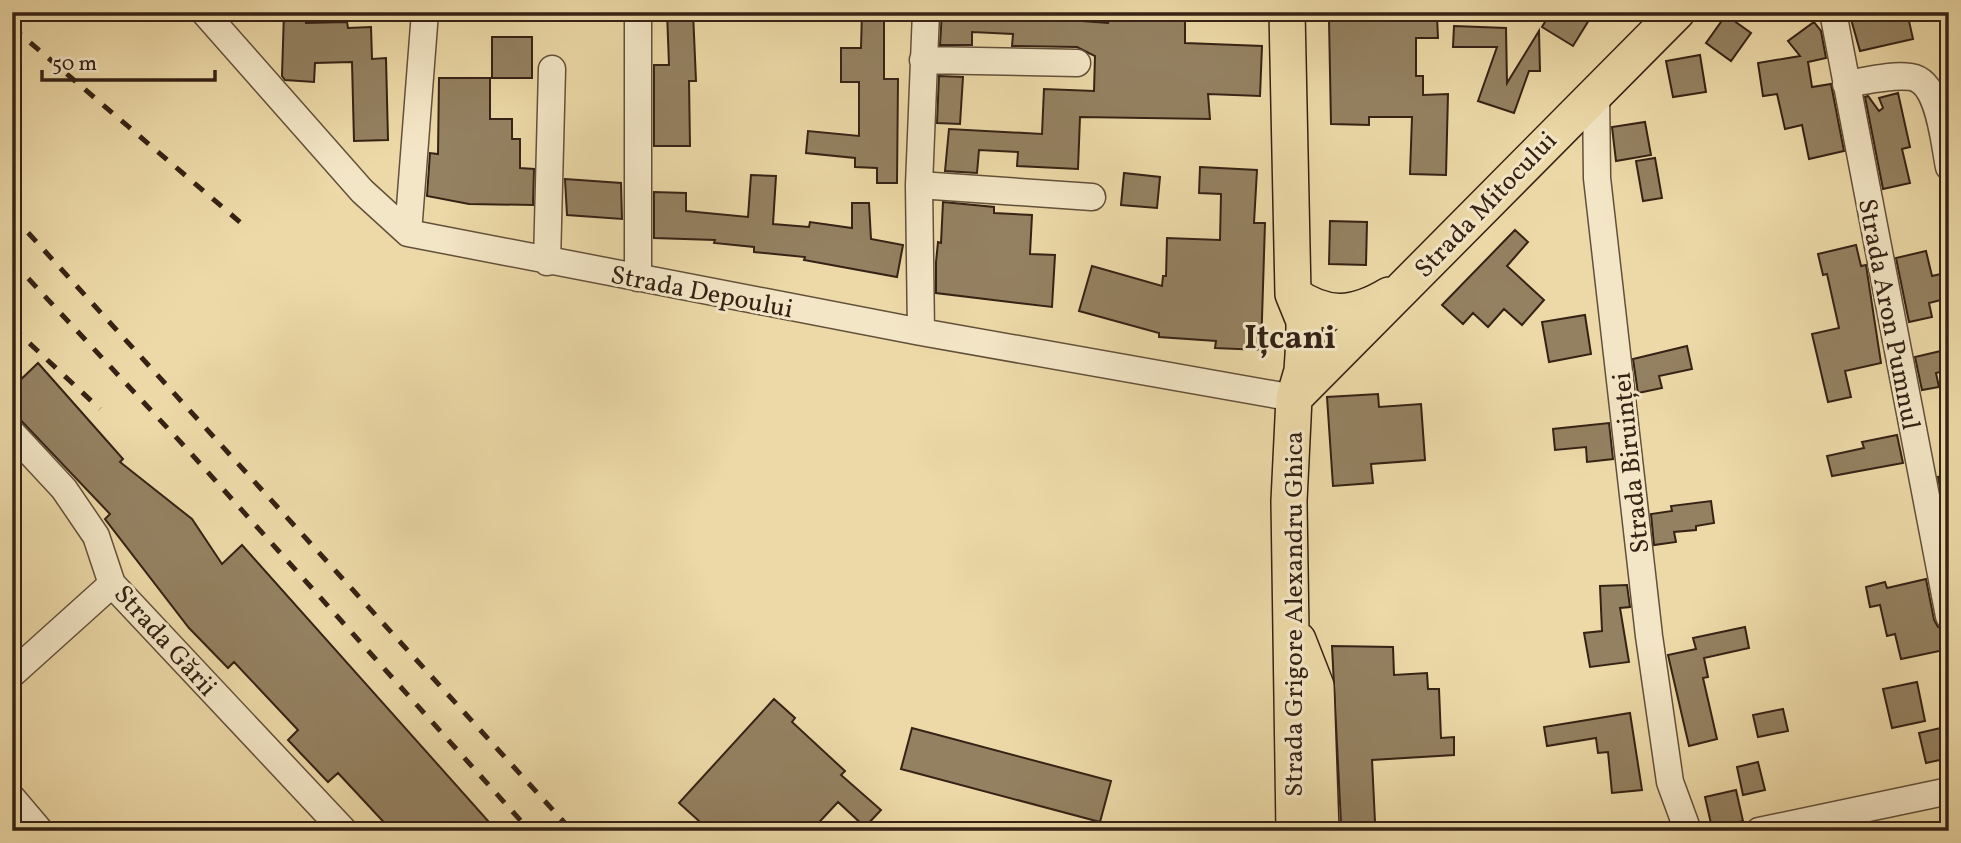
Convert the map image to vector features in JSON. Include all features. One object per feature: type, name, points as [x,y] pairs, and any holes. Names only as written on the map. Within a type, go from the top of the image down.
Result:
[{"type":"main road","name":"Strada Grigore Alexandru Ghica","points":[[1287,12],[1293,294],[1284,317],[1283,339],[1284,373],[1294,398],[1289,500],[1294,831]]},
{"type":"main road","name":"Strada Mitocului","points":[[1294,398],[1677,12]]},
{"type":"main road","points":[[1293,294],[1321,311],[1344,312],[1381,300],[1407,284]]},
{"type":"main road","points":[[1270,831],[1268,693],[1291,620]]},
{"type":"main road","points":[[1291,620],[1317,686],[1321,831]]},
{"type":"street","points":[[204,12],[362,191],[408,233]]},
{"type":"street","points":[[408,233],[425,12]]},
{"type":"street","points":[[638,12],[638,278]]},
{"type":"street","points":[[921,332],[919,185],[926,12]]},
{"type":"street","name":"Strada Aron Pumnul","points":[[1833,12],[1949,616]]},
{"type":"street","points":[[923,60],[1077,63]]},
{"type":"street","points":[[547,261],[552,69]]},
{"type":"street","points":[[1846,84],[1899,77],[1913,77],[1923,82],[1934,99],[1949,167]]},
{"type":"street","name":"Strada Biruinței","points":[[1596,91],[1597,178],[1650,648],[1670,782],[1688,831]]},
{"type":"street","points":[[919,185],[1091,197]]},
{"type":"street","name":"Strada Depoului","points":[[408,233],[921,332],[1294,398]]},
{"type":"street","name":"Strada Gării","points":[[12,433],[64,489],[96,536],[112,584],[344,831]]},
{"type":"street","points":[[12,674],[112,584]]},
{"type":"street","points":[[1759,831],[1949,791]]},
{"type":"street","points":[[12,798],[40,831]]},
{"type":"building","points":[[284,12],[305,12],[306,23],[347,22],[348,28],[371,27],[372,59],[386,58],[388,140],[354,141],[352,62],[315,63],[314,82],[285,80],[282,76]]},
{"type":"building","points":[[667,12],[693,12],[696,81],[689,81],[690,146],[654,146],[654,65],[669,65]]},
{"type":"building","points":[[862,12],[884,12],[884,79],[898,79],[897,183],[877,183],[877,168],[855,167],[855,158],[806,153],[808,131],[859,136],[859,82],[841,82],[841,48],[861,48]]},
{"type":"building","points":[[942,12],[1042,12],[1041,18],[1108,23],[1109,19],[1154,20],[1154,12],[1185,12],[1185,43],[1262,46],[1260,96],[1208,94],[1210,119],[1080,117],[1078,169],[1017,166],[1018,152],[979,150],[977,173],[945,171],[949,129],[1042,134],[1044,89],[1094,91],[1095,56],[1077,47],[1012,46],[1013,34],[972,32],[972,45],[940,45]]},
{"type":"building","points":[[1551,12],[1594,12],[1573,46],[1542,27]]},
{"type":"building","points":[[1849,12],[1907,12],[1913,39],[1860,51]]},
{"type":"building","points":[[1726,15],[1751,33],[1731,61],[1706,43]]},
{"type":"building","points":[[1437,16],[1438,38],[1416,38],[1416,76],[1423,76],[1423,95],[1448,94],[1446,175],[1410,174],[1412,117],[1369,117],[1369,125],[1331,124],[1329,20]]},
{"type":"building","points":[[1814,22],[1821,31],[1826,58],[1808,62],[1812,87],[1831,84],[1844,151],[1809,159],[1802,125],[1785,129],[1777,94],[1763,96],[1758,63],[1800,56],[1788,41]]},
{"type":"building","points":[[1454,26],[1506,28],[1507,83],[1539,31],[1540,71],[1529,71],[1514,113],[1478,101],[1497,47],[1453,47]]},
{"type":"building","points":[[492,37],[532,37],[532,78],[492,78]]},
{"type":"building","points":[[1700,55],[1706,92],[1673,97],[1666,61]]},
{"type":"building","points":[[939,76],[963,77],[960,124],[937,123]]},
{"type":"building","points":[[439,78],[490,78],[490,119],[512,119],[512,139],[520,139],[520,168],[534,169],[533,205],[469,204],[427,196],[430,153],[438,154]]},
{"type":"building","points":[[1898,93],[1910,147],[1902,149],[1910,183],[1883,189],[1865,97],[1868,96],[1879,111],[1883,108],[1879,98]]},
{"type":"building","points":[[1645,122],[1651,155],[1616,161],[1612,127]]},
{"type":"building","points":[[1655,158],[1662,198],[1643,201],[1636,161]]},
{"type":"building","points":[[1200,167],[1257,170],[1254,223],[1265,223],[1261,350],[1215,348],[1216,341],[1159,337],[1159,333],[1079,311],[1092,266],[1162,286],[1163,276],[1166,276],[1167,238],[1220,240],[1221,194],[1199,193]]},
{"type":"building","points":[[1124,173],[1160,177],[1157,208],[1121,205]]},
{"type":"building","points":[[751,175],[776,176],[773,224],[809,227],[810,222],[852,228],[852,203],[869,203],[871,239],[903,245],[897,277],[804,260],[805,257],[754,252],[754,247],[714,243],[715,240],[654,238],[654,192],[686,193],[686,211],[748,217]]},
{"type":"building","points":[[565,179],[621,183],[622,219],[567,215]]},
{"type":"building","points":[[943,202],[994,207],[994,213],[1032,215],[1030,254],[1055,255],[1052,307],[936,293],[936,262],[938,242],[941,243]]},
{"type":"building","points":[[1330,221],[1367,222],[1366,265],[1329,264]]},
{"type":"building","points":[[1515,230],[1528,242],[1507,266],[1544,300],[1522,325],[1504,309],[1488,327],[1473,313],[1463,324],[1442,305]]},
{"type":"building","points":[[1856,245],[1861,266],[1866,265],[1881,363],[1845,371],[1851,397],[1828,402],[1812,334],[1839,328],[1827,274],[1823,275],[1818,254]]},
{"type":"building","points":[[1926,251],[1932,276],[1949,272],[1949,298],[1929,303],[1932,317],[1909,322],[1896,258]]},
{"type":"building","points":[[1585,315],[1591,354],[1549,362],[1542,322]]},
{"type":"building","points":[[1687,346],[1692,369],[1659,376],[1662,388],[1638,393],[1633,359]]},
{"type":"building","points":[[1949,349],[1949,370],[1936,373],[1939,387],[1922,390],[1915,357]]},
{"type":"building","points":[[38,363],[123,459],[120,462],[192,519],[222,564],[242,545],[497,831],[392,831],[338,773],[328,782],[288,740],[298,730],[234,662],[228,668],[189,628],[105,519],[110,514],[12,411],[12,388]]},
{"type":"building","points":[[1378,394],[1379,407],[1421,404],[1425,460],[1371,464],[1373,483],[1333,486],[1327,397]]},
{"type":"building","points":[[1609,423],[1613,459],[1587,462],[1586,447],[1555,450],[1553,429]]},
{"type":"building","points":[[1897,435],[1903,463],[1832,476],[1827,456],[1864,448],[1862,442]]},
{"type":"building","points":[[1949,473],[1949,529],[1948,530],[1938,477]]},
{"type":"building","points":[[1711,501],[1714,523],[1696,526],[1696,530],[1674,532],[1676,542],[1654,545],[1651,514],[1672,511],[1671,506]]},
{"type":"building","points":[[1926,579],[1934,620],[1938,627],[1949,631],[1949,649],[1901,659],[1895,634],[1887,636],[1880,605],[1870,607],[1866,587],[1885,582],[1887,588]]},
{"type":"building","points":[[1627,585],[1630,607],[1620,608],[1629,662],[1590,667],[1584,633],[1602,631],[1600,586]]},
{"type":"building","points":[[1745,627],[1749,648],[1704,658],[1708,677],[1703,678],[1717,739],[1689,746],[1668,655],[1696,649],[1693,638]]},
{"type":"building","points":[[1332,646],[1393,647],[1394,675],[1427,673],[1428,689],[1439,689],[1441,738],[1454,737],[1454,755],[1372,760],[1375,822],[1341,823]]},
{"type":"building","points":[[1917,682],[1925,721],[1892,728],[1883,689]]},
{"type":"building","points":[[774,699],[795,718],[792,722],[845,771],[841,775],[881,810],[865,827],[838,802],[811,831],[710,831],[679,803]]},
{"type":"building","points":[[1783,709],[1788,731],[1758,737],[1753,715]]},
{"type":"building","points":[[1630,713],[1642,790],[1612,793],[1608,752],[1598,753],[1596,738],[1547,746],[1544,727]]},
{"type":"building","points":[[1949,726],[1949,758],[1926,763],[1919,733]]},
{"type":"building","points":[[912,728],[1111,781],[1100,822],[901,769]]},
{"type":"building","points":[[1758,762],[1765,790],[1743,795],[1737,767]]},
{"type":"building","points":[[1736,790],[1743,821],[1712,828],[1705,797]]},
{"type":"railway","points":[[12,27],[241,223]]},
{"type":"railway","points":[[12,215],[572,831]]},
{"type":"railway","points":[[12,261],[187,449],[530,831]]},
{"type":"railway","points":[[12,327],[100,409]]},
{"type":"district","name":"Ițcani","points":[[1290,336]]}]
